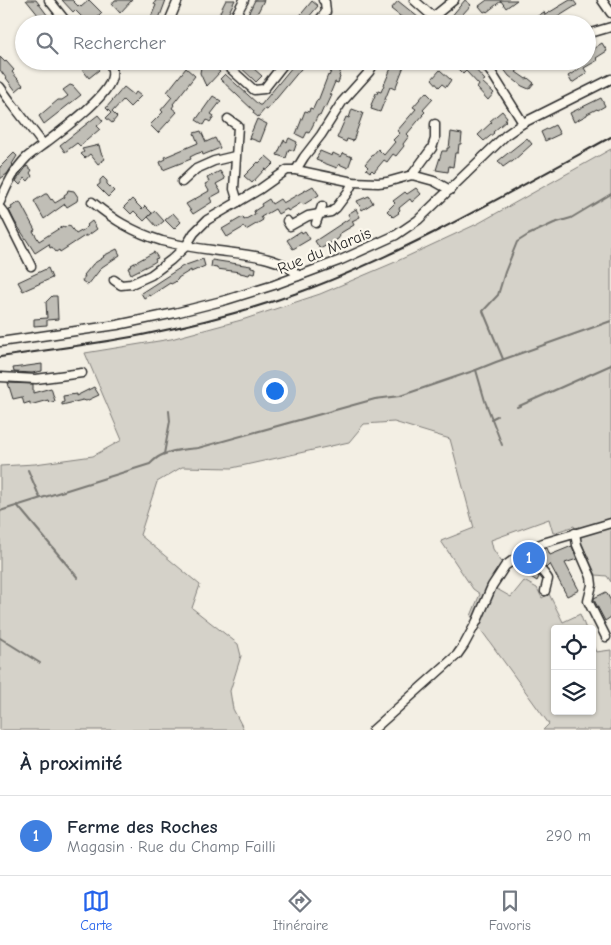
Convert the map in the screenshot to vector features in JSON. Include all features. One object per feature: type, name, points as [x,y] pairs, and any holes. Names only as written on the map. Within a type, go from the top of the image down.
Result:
[{"type":"street","points":[[49,0],[61,15]]},
{"type":"street","points":[[172,15],[178,0]]},
{"type":"street","points":[[236,15],[244,0]]},
{"type":"street","points":[[323,0],[326,12],[324,15]]},
{"type":"street","points":[[414,0],[431,15]]},
{"type":"street","points":[[435,15],[454,0]]},
{"type":"street","points":[[602,0],[611,13]]},
{"type":"street","points":[[596,31],[611,27]]},
{"type":"street","points":[[0,202],[19,164],[104,93],[111,80],[113,70]]},
{"type":"street","points":[[232,70],[254,90],[264,89],[279,70]]},
{"type":"street","points":[[296,170],[342,102],[370,70]]},
{"type":"street","points":[[489,70],[523,123]]},
{"type":"street","name":"Rue du Marais","points":[[0,342],[117,325],[174,313],[226,300],[341,260],[396,235],[418,220],[506,135],[523,123],[611,79]]},
{"type":"street","points":[[0,87],[43,144]]},
{"type":"street","points":[[228,119],[238,126],[234,189],[238,202]]},
{"type":"street","points":[[412,175],[432,148],[435,139],[435,124]]},
{"type":"street","points":[[182,182],[196,169],[214,161],[236,156]]},
{"type":"street","points":[[114,280],[121,284],[130,284],[151,275],[172,260],[186,246],[194,233],[208,220],[288,170],[353,182],[378,184],[412,175],[434,181],[450,190]]},
{"type":"street","points":[[287,221],[290,226],[321,210],[331,212],[348,192],[353,182]]},
{"type":"street","points":[[92,202],[123,224],[142,234],[186,246],[263,257],[282,264],[298,276]]},
{"type":"street","points":[[0,208],[31,266]]},
{"type":"street","points":[[316,223],[321,210]]},
{"type":"street","points":[[0,377],[36,379],[82,373]]},
{"type":"street","points":[[373,730],[457,655],[505,566],[528,549],[611,523]]},
{"type":"street","points":[[575,533],[577,545],[592,577],[588,601],[606,637]]},
{"type":"street","points":[[523,552],[548,578],[545,591]]},
{"type":"shaded area","points":[[611,149],[611,582],[607,576],[596,575],[574,526],[553,533],[549,519],[491,540],[493,549],[503,564],[488,584],[511,597],[524,581],[537,588],[542,598],[549,594],[563,622],[580,614],[584,625],[551,625],[551,715],[596,715],[596,652],[611,650],[611,730],[543,730],[549,724],[471,616],[480,594],[473,589],[441,541],[474,528],[450,439],[394,422],[364,424],[349,442],[232,468],[182,467],[157,482],[140,535],[200,585],[192,608],[238,644],[241,656],[230,691],[233,709],[244,730],[0,730],[0,466],[35,464],[93,456],[122,440],[85,353],[171,339],[245,319],[320,294],[479,223]]},
{"type":"building","points":[[26,0],[36,0],[47,15],[38,15]]},
{"type":"building","points":[[62,0],[72,0],[81,7],[89,0],[102,13],[100,15],[80,15],[75,10],[73,12]]},
{"type":"building","points":[[115,0],[132,0],[120,13],[112,4]]},
{"type":"building","points":[[156,0],[166,0],[160,15],[152,15],[156,5],[154,4]]},
{"type":"building","points":[[226,0],[235,0],[228,15],[218,15]]},
{"type":"building","points":[[255,0],[264,0],[256,15],[248,15]]},
{"type":"building","points":[[465,0],[471,5],[462,15],[452,15]]},
{"type":"building","points":[[487,0],[517,0],[506,8],[501,1],[487,12],[484,12],[479,6]]},
{"type":"building","points":[[570,0],[573,0],[577,5],[561,15],[545,15]]},
{"type":"building","points":[[312,1],[318,6],[310,15],[300,15]]},
{"type":"building","points":[[398,1],[415,15],[399,15],[391,9]]},
{"type":"building","points":[[602,43],[607,51],[596,58],[596,47]]},
{"type":"building","points":[[0,57],[14,70],[12,72],[23,85],[16,91],[0,70]]},
{"type":"building","points":[[83,70],[99,70],[89,78]]},
{"type":"building","points":[[184,70],[188,70],[195,76],[173,104],[172,108],[177,112],[158,133],[150,125],[163,112],[161,110],[172,97],[167,92]]},
{"type":"building","points":[[200,70],[218,70],[220,72],[207,86],[200,73]]},
{"type":"building","points":[[243,70],[255,70],[262,76],[256,82]]},
{"type":"building","points":[[290,70],[300,70],[267,110],[265,109],[258,117],[220,79],[225,74],[261,105]]},
{"type":"building","points":[[332,70],[341,70],[338,83],[335,82],[326,108],[324,107],[320,116],[318,115],[309,133],[307,132],[304,138],[296,134],[305,111],[309,112],[310,108],[313,109]]},
{"type":"building","points":[[390,70],[402,70],[395,89],[390,87],[380,112],[371,109],[371,105],[376,93],[378,91],[381,92]]},
{"type":"building","points":[[440,70],[451,80],[446,87],[442,84],[439,87],[432,79]]},
{"type":"building","points":[[459,70],[476,70],[485,80],[482,82],[494,93],[488,100],[477,88],[479,85],[466,71],[463,74]]},
{"type":"building","points":[[504,70],[518,70],[516,72],[534,83],[529,89],[509,76]]},
{"type":"building","points":[[577,70],[585,70],[587,73],[572,83],[568,76]]},
{"type":"building","points":[[70,85],[81,95],[44,124],[39,116],[58,100],[68,96],[63,90]]},
{"type":"building","points":[[124,87],[134,95],[136,92],[141,96],[130,107],[123,100],[112,112],[117,117],[112,123],[106,118],[111,113],[106,108]]},
{"type":"building","points":[[426,92],[433,99],[423,110],[425,112],[423,115],[407,134],[409,136],[403,144],[404,146],[396,156],[393,154],[387,162],[384,160],[374,172],[372,170],[370,172],[366,169],[368,167],[365,164],[378,149],[384,155],[395,142],[393,140],[400,133],[397,131],[416,109],[413,107]]},
{"type":"building","points":[[213,96],[221,101],[211,114],[214,116],[210,122],[207,120],[204,125],[196,120]]},
{"type":"building","points":[[601,98],[605,106],[574,122],[570,113]]},
{"type":"building","points":[[352,109],[363,113],[353,141],[347,139],[346,142],[337,138],[346,117],[349,118]]},
{"type":"building","points":[[502,111],[507,117],[506,121],[484,141],[478,135]]},
{"type":"building","points":[[98,115],[103,121],[97,126],[100,129],[80,146],[77,143],[65,152],[60,145]]},
{"type":"building","points":[[257,119],[267,124],[260,142],[249,138]]},
{"type":"building","points":[[555,125],[560,134],[545,141],[541,132]]},
{"type":"building","points":[[201,131],[206,142],[215,138],[220,148],[203,155],[202,152],[196,154],[190,157],[191,159],[163,170],[160,162],[166,159],[165,157],[198,143],[194,133]]},
{"type":"building","points":[[451,132],[462,134],[458,153],[455,153],[453,167],[449,166],[448,172],[436,170],[442,151],[447,151],[447,148],[449,148]]},
{"type":"building","points":[[289,138],[297,142],[294,151],[289,149],[286,158],[277,155],[284,140],[287,142]]},
{"type":"building","points":[[527,138],[532,144],[512,162],[503,167],[498,161]]},
{"type":"building","points":[[99,145],[105,159],[98,164],[90,154],[85,158],[81,154],[84,152],[82,149]]},
{"type":"building","points":[[320,151],[332,156],[333,153],[341,157],[343,153],[352,157],[348,168],[339,164],[337,168],[316,160]]},
{"type":"building","points":[[14,153],[17,156],[13,165],[7,174],[0,179],[0,167]]},
{"type":"building","points":[[266,156],[274,163],[267,170],[265,169],[252,183],[244,176]]},
{"type":"building","points":[[27,166],[32,170],[30,173],[32,176],[28,181],[25,178],[20,185],[16,181]]},
{"type":"building","points":[[220,171],[225,179],[216,184],[221,192],[210,198],[212,202],[193,214],[186,204],[209,191],[205,184],[209,182],[207,178]]},
{"type":"building","points":[[103,177],[114,191],[108,197],[97,186]]},
{"type":"building","points":[[313,186],[319,195],[303,205],[301,203],[288,211],[287,209],[278,214],[275,209],[261,217],[263,220],[246,230],[244,227],[227,237],[222,229],[243,217],[244,220],[255,214],[254,211],[269,199],[272,204],[280,199],[283,203]]},
{"type":"building","points":[[416,188],[421,194],[412,202],[410,199],[399,208],[399,213],[393,217],[387,211],[395,203],[393,201],[405,192],[407,194]]},
{"type":"building","points":[[68,190],[74,191],[78,197],[77,201],[67,207],[65,204],[44,219],[34,201],[47,194],[55,203],[65,197],[64,195]]},
{"type":"building","points":[[369,196],[373,203],[362,210],[357,201]]},
{"type":"building","points":[[132,199],[142,209],[145,206],[152,213],[144,221],[134,211],[131,214],[124,207]]},
{"type":"building","points":[[20,202],[39,241],[63,226],[64,228],[69,225],[76,234],[85,229],[92,221],[97,229],[60,252],[59,250],[56,252],[52,247],[50,248],[49,244],[35,253],[9,210]]},
{"type":"building","points":[[356,209],[360,217],[352,221],[354,225],[339,234],[338,239],[320,249],[315,241],[350,218],[348,214]]},
{"type":"building","points":[[155,211],[164,221],[157,227],[148,217]]},
{"type":"building","points":[[173,213],[181,222],[174,229],[165,220]]},
{"type":"building","points":[[301,231],[302,233],[305,231],[310,239],[293,249],[287,240]]},
{"type":"building","points":[[117,249],[120,255],[102,267],[88,285],[82,281],[84,275],[93,264]]},
{"type":"building","points":[[154,252],[158,258],[155,259],[156,261],[131,274],[128,268],[131,265]]},
{"type":"building","points":[[203,259],[205,266],[191,272],[191,270],[175,282],[144,298],[141,293],[183,266]]},
{"type":"building","points":[[212,260],[251,266],[256,268],[255,274],[250,273],[249,275],[217,269],[211,267]]},
{"type":"building","points":[[48,268],[52,278],[23,291],[18,282]]},
{"type":"building","points":[[52,296],[57,296],[58,319],[47,320],[47,325],[34,326],[34,319],[47,318],[46,302]]},
{"type":"building","points":[[42,364],[42,371],[32,373],[14,372],[13,368]]},
{"type":"building","points":[[8,383],[33,384],[33,393],[51,388],[55,401],[49,403],[48,400],[30,405],[30,402],[24,404],[22,397],[13,399]]},
{"type":"building","points":[[94,387],[99,395],[86,401],[62,405],[64,402],[63,396],[76,394],[76,396]]},
{"type":"building","points":[[572,546],[577,559],[565,563],[579,590],[567,596],[550,564],[546,568],[533,553],[547,548],[550,555]]},
{"type":"building","points":[[522,561],[539,577],[537,581],[517,568]]},
{"type":"building","points":[[606,592],[611,601],[611,617],[605,621],[594,598]]},
{"type":"waterway","points":[[503,359],[483,311],[498,295],[517,242],[554,223],[571,218],[611,194]]},
{"type":"waterway","points":[[0,511],[150,464],[169,452],[198,448],[375,399],[400,396],[611,321]]},
{"type":"waterway","points":[[517,407],[611,365]]},
{"type":"waterway","points":[[476,370],[485,401],[502,445]]},
{"type":"waterway","points":[[164,454],[170,421],[169,411]]},
{"type":"waterway","points":[[491,419],[497,416]]},
{"type":"waterway","points":[[28,470],[40,498]]},
{"type":"waterway","points":[[17,505],[78,578]]},
{"type":"waterway","points":[[0,638],[40,663]]},
{"type":"railway","points":[[0,357],[163,331],[244,310],[303,291],[368,264],[431,234],[611,137]]},
{"type":"place","name":"Ferme des Roches","points":[[529,558]]}]
